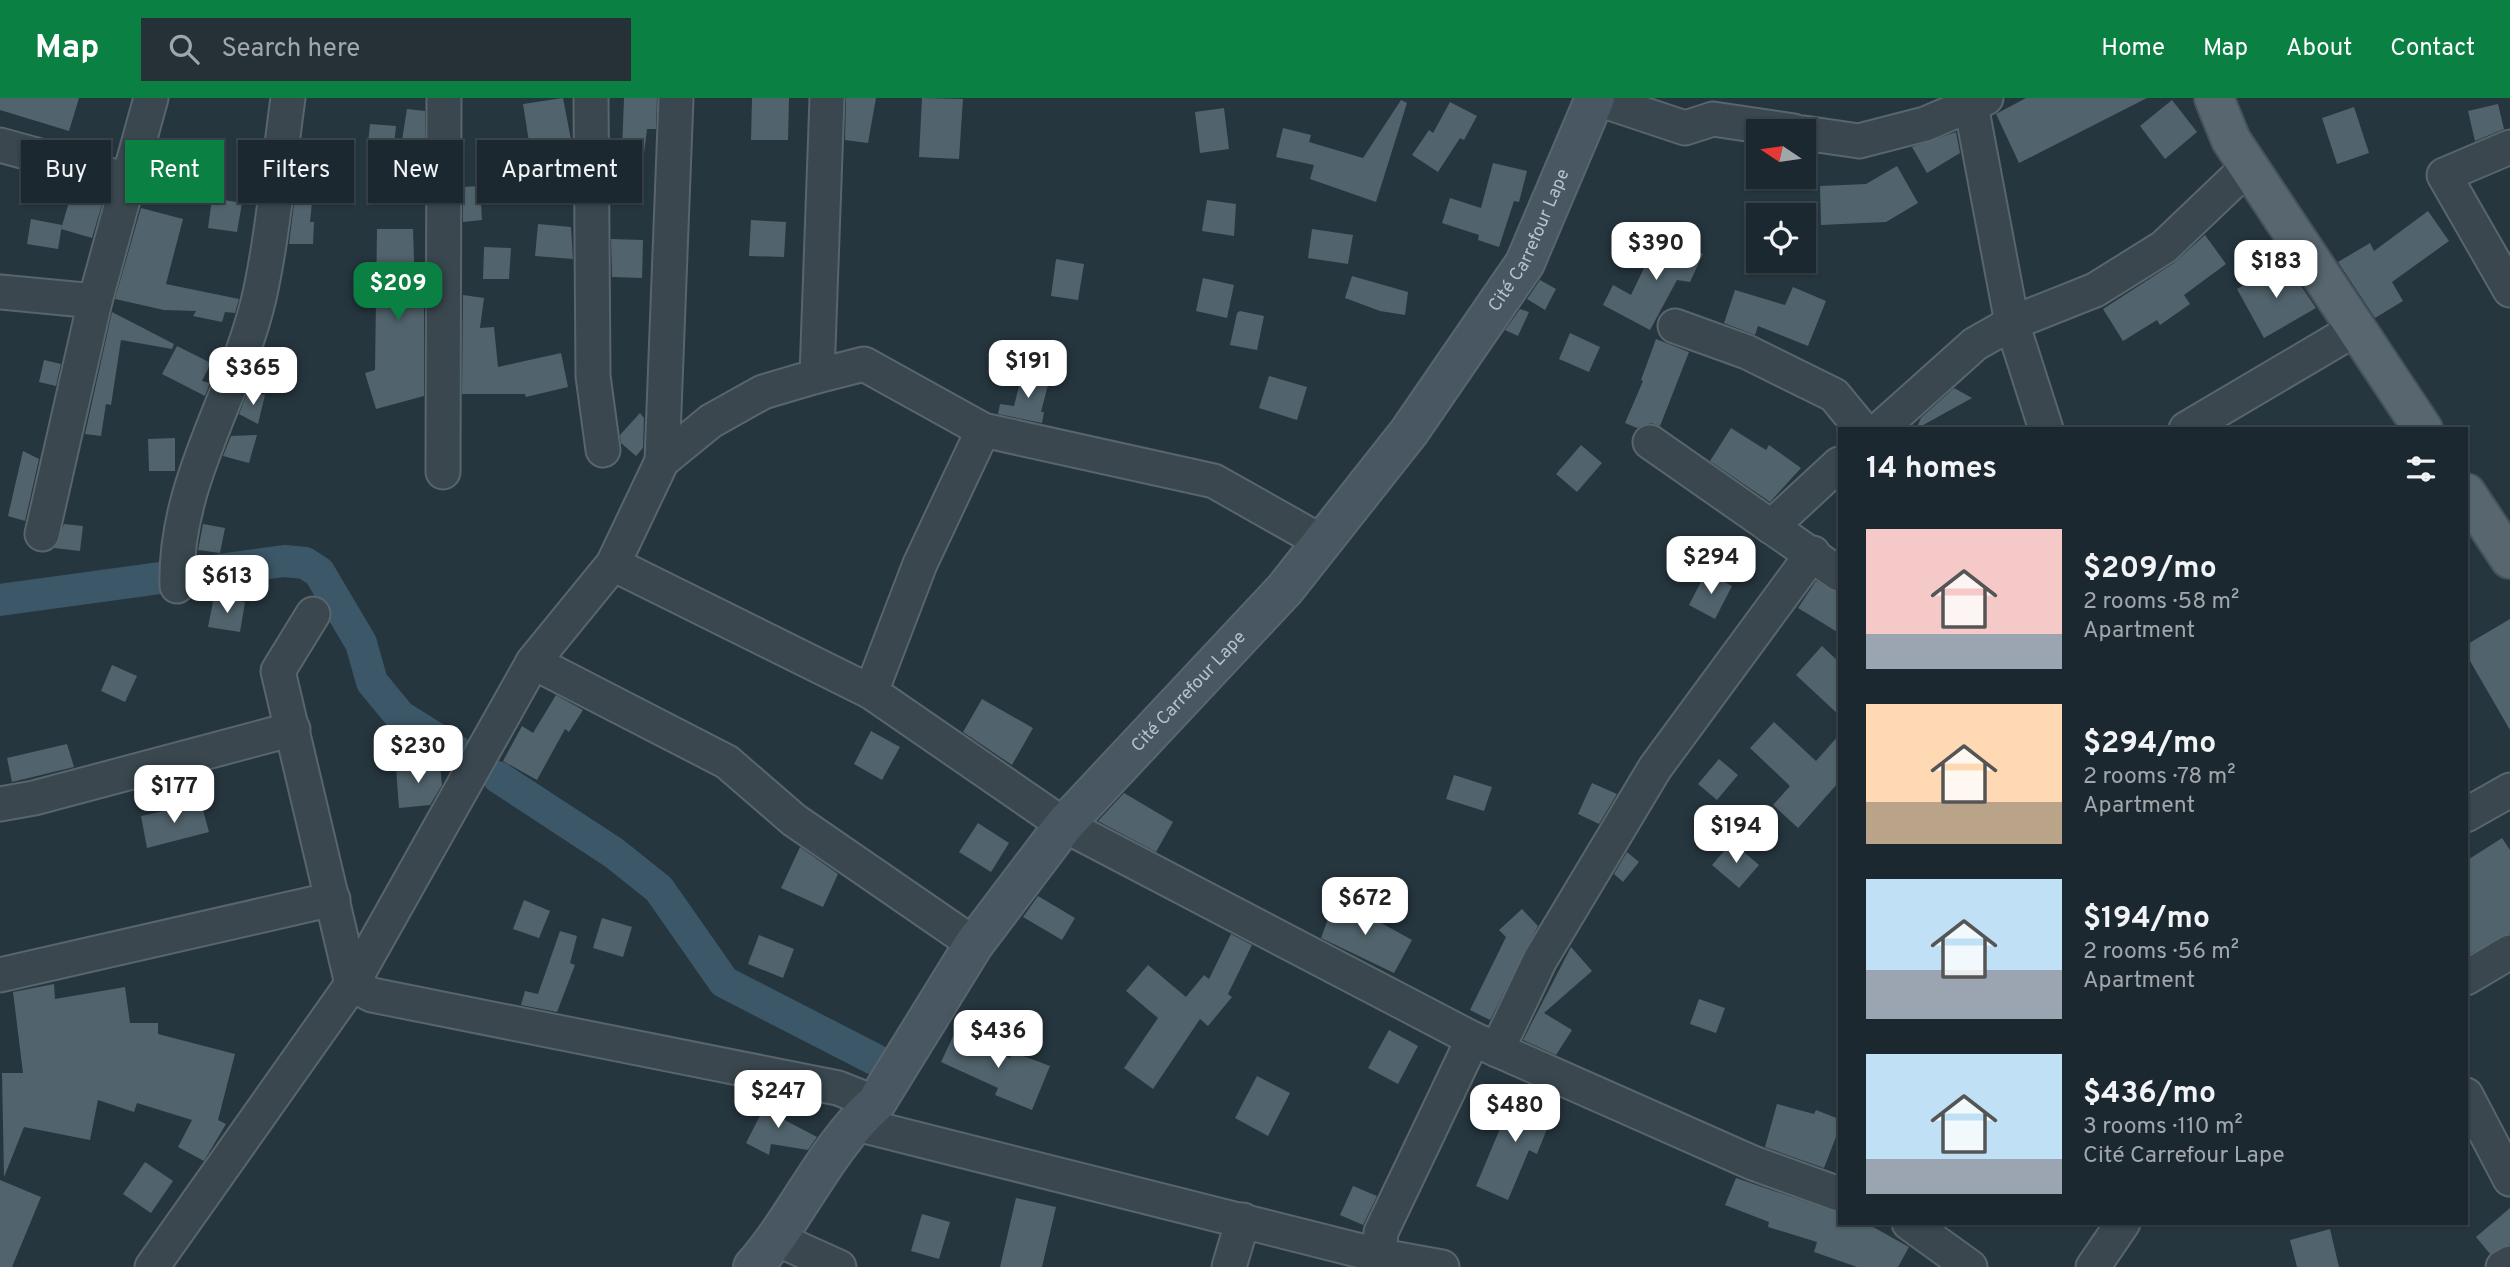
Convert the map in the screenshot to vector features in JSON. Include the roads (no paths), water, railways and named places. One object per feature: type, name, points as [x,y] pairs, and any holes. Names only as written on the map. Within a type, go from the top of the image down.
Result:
[{"type":"main road","points":[[2214,98],[2231,140],[2422,427]]},
{"type":"main road","points":[[2468,496],[2510,559]]},
{"type":"street","points":[[139,140],[151,98]]},
{"type":"street","points":[[177,579],[185,501],[217,421],[259,298],[288,98]]},
{"type":"street","points":[[443,472],[444,98]]},
{"type":"street","points":[[591,98],[593,376],[603,450]]},
{"type":"street","points":[[152,1267],[352,984],[533,662],[613,564],[662,461],[676,98]]},
{"type":"street","points":[[817,376],[827,98]]},
{"type":"street","points":[[1595,98],[1685,128],[1713,118],[1746,123]]},
{"type":"street","name":"Cité Carrefour Lape","points":[[765,1253],[865,1113],[974,944],[1064,825],[1285,589],[1409,432],[1525,263],[1595,98]]},
{"type":"street","points":[[1816,135],[1859,141],[1925,124],[1978,102],[2012,323],[2045,427]]},
{"type":"street","points":[[0,145],[125,179]]},
{"type":"street","points":[[2510,147],[2444,174],[2510,290]]},
{"type":"street","points":[[1882,427],[1975,344],[2012,323],[2095,290],[2164,247],[2250,165]]},
{"type":"street","points":[[42,534],[95,301],[125,191]]},
{"type":"street","points":[[0,292],[95,301]]},
{"type":"street","points":[[1675,326],[1747,352],[1834,395],[1861,427]]},
{"type":"street","points":[[2189,427],[2357,328]]},
{"type":"street","points":[[662,461],[711,421],[763,392],[863,364],[983,430],[1214,481],[1322,542]]},
{"type":"street","points":[[871,692],[920,565],[983,430]]},
{"type":"street","points":[[1650,442],[1838,573]]},
{"type":"street","points":[[1771,527],[1838,465]]},
{"type":"street","points":[[1380,1261],[1381,1233],[1485,1045],[1540,960],[1655,768],[1813,554]]},
{"type":"street","points":[[613,564],[871,692],[1064,825],[1485,1045],[1754,1163],[1838,1194]]},
{"type":"street","points":[[313,614],[278,671],[352,984],[372,995],[838,1088],[865,1113],[1380,1261],[1442,1267]]},
{"type":"street","points":[[533,662],[727,762],[794,820],[974,944]]},
{"type":"street","points":[[0,804],[34,798],[293,729]]},
{"type":"street","points":[[2468,814],[2510,790]]},
{"type":"street","points":[[0,975],[333,899]]},
{"type":"street","points":[[2468,977],[2510,952]]},
{"type":"street","points":[[2468,1099],[2510,1179]]},
{"type":"street","points":[[1229,1267],[1243,1220]]},
{"type":"street","points":[[1912,1225],[1970,1267]]},
{"type":"street","points":[[2093,1267],[2122,1225]]},
{"type":"street","points":[[765,1253],[839,1267]]},
{"type":"street","points":[[2504,1267],[2510,1263]]},
{"type":"waterway","points":[[0,600],[284,561],[305,563],[319,572],[361,643],[372,682],[400,716],[469,759]]},
{"type":"waterway","points":[[498,777],[614,853],[659,889],[724,982],[876,1060]]}]
